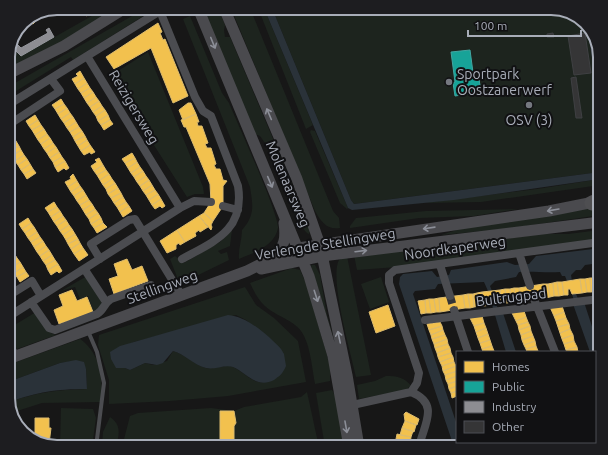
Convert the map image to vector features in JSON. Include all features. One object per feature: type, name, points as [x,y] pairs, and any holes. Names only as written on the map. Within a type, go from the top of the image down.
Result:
[{"type":"main road","points":[[15,70],[64,46],[114,15]]},
{"type":"main road","name":"Molenaarsweg","points":[[201,15],[298,248],[342,376]]},
{"type":"main road","name":"Molenaarsweg","points":[[227,15],[297,180],[314,228],[321,251],[345,394],[357,440]]},
{"type":"main road","name":"Verlengde Stellingweg","points":[[247,272],[302,260],[321,251],[386,234],[549,211],[593,202]]},
{"type":"main road","points":[[271,259],[279,252],[285,238],[282,210]]},
{"type":"main road","name":"Verlengde Stellingweg","points":[[247,272],[271,259],[298,248],[321,251],[593,223]]},
{"type":"main road","points":[[314,228],[320,234],[329,236],[351,233],[386,234]]},
{"type":"main road","name":"Stellingweg","points":[[15,356],[247,272]]},
{"type":"main road","name":"Molenaarsweg","points":[[348,406],[350,440]]},
{"type":"street","points":[[15,101],[154,15]]},
{"type":"street","points":[[162,15],[195,97],[203,111],[211,116],[238,186],[240,196],[238,210],[233,224],[225,234],[182,259]]},
{"type":"street","name":"Reizigersweg","points":[[87,56],[180,208]]},
{"type":"street","points":[[15,121],[60,91],[51,79]]},
{"type":"street","points":[[15,312],[85,270],[180,208],[194,201],[211,202]]},
{"type":"street","points":[[223,206],[238,210]]},
{"type":"street","points":[[100,259],[91,244],[129,220],[135,219],[144,231],[182,296]]},
{"type":"street","name":"Noordkaperweg","points":[[411,392],[416,385],[419,373],[389,283],[389,275],[398,269],[441,268],[519,253],[593,243]]},
{"type":"street","points":[[519,253],[530,286]]},
{"type":"street","points":[[441,268],[450,296]]},
{"type":"street","points":[[85,270],[106,302]]},
{"type":"street","points":[[15,292],[32,281],[41,296]]},
{"type":"street","points":[[31,302],[49,328],[55,330],[98,314],[106,302],[151,285]]},
{"type":"street","name":"Bultrugpad","points":[[425,320],[456,313],[496,312],[536,303],[577,302],[593,300]]},
{"type":"street","points":[[536,303],[544,320],[555,351]]},
{"type":"street","points":[[456,313],[468,351]]},
{"type":"street","points":[[348,406],[411,392],[423,399],[428,408],[427,422],[421,440]]},
{"type":"lane","points":[[88,330],[97,352],[102,373],[104,393],[97,440]]},
{"type":"shaded area","points":[[94,15],[106,15],[71,37],[15,66],[15,53],[21,56]]},
{"type":"shaded area","points":[[134,15],[145,15],[73,60],[71,57],[15,92],[15,83]]},
{"type":"shaded area","points":[[206,15],[221,15],[225,25],[225,37],[230,37],[301,205],[310,231],[309,234],[304,230],[298,220],[265,143],[260,136],[255,134]]},
{"type":"shaded area","points":[[234,15],[253,15],[333,211],[339,218],[340,228],[331,228],[325,224],[315,211]]},
{"type":"shaded area","points":[[261,15],[267,15],[313,125],[306,129]]},
{"type":"shaded area","points":[[267,15],[275,15],[351,200],[354,204],[593,173],[593,180],[454,200],[352,210],[348,208]]},
{"type":"shaded area","name":"Sportpark Oostzanerwerf","points":[[275,15],[556,15],[564,17],[581,27],[589,39],[593,63],[593,173],[354,204],[351,200]]},
{"type":"shaded area","points":[[190,16],[222,93],[229,103],[257,167],[277,219],[278,228],[273,240],[263,248],[239,259],[242,230],[249,220],[252,210],[250,187],[183,19]]},
{"type":"shaded area","points":[[589,39],[592,49],[593,65]]},
{"type":"shaded area","points":[[148,52],[203,187],[204,194],[195,194],[187,197],[110,76]]},
{"type":"shaded area","points":[[311,130],[315,131],[348,208],[347,209],[340,203],[310,132]]},
{"type":"shaded area","points":[[593,180],[593,186],[481,202],[424,203],[537,189]]},
{"type":"shaded area","points":[[593,207],[593,216],[504,229],[441,235],[463,228]]},
{"type":"shaded area","points":[[518,209],[474,216],[419,218],[350,228],[356,218],[426,211]]},
{"type":"shaded area","points":[[232,230],[230,246],[218,251],[221,254],[227,252],[229,260],[184,282],[179,282],[170,259],[175,256],[184,263],[220,242]]},
{"type":"shaded area","points":[[593,231],[593,240],[397,267],[357,270],[354,255],[368,252],[474,243],[542,234],[568,234]]},
{"type":"shaded area","points":[[593,249],[593,264],[585,265],[581,270],[576,270],[571,275],[572,281],[567,281],[565,276],[562,276],[560,272],[519,272],[516,277],[495,281],[490,286],[492,291],[488,291],[484,282],[438,284],[435,289],[415,291],[413,294],[456,422],[456,440],[452,440],[399,284],[400,277],[403,274],[432,271],[437,277],[449,275],[451,270],[507,262],[515,265],[529,264],[536,256]]},
{"type":"shaded area","points":[[347,256],[371,375],[356,377],[342,317],[337,283],[337,269],[339,260]]},
{"type":"shaded area","points":[[315,265],[320,275],[327,315],[344,372],[311,266]]},
{"type":"shaded area","points":[[292,268],[300,270],[306,283],[330,365],[330,381],[315,384],[308,347],[301,331],[294,324],[274,313],[263,304],[256,295],[250,283]]},
{"type":"shaded area","points":[[87,276],[100,298],[102,305],[98,312],[93,311],[88,296],[80,299],[75,287],[61,291]]},
{"type":"shaded area","points":[[381,277],[389,302],[370,309],[361,284]]},
{"type":"shaded area","points":[[245,287],[256,305],[274,318],[298,341],[306,382],[228,396],[109,404],[109,380],[98,345],[99,335]],"holes":[[[236,315],[246,320],[267,337],[278,377],[270,381],[258,382],[230,366],[213,368],[202,367],[182,354],[173,351],[167,361],[153,365],[145,363],[130,370],[125,368],[115,350],[134,342]]]},
{"type":"shaded area","points":[[572,294],[576,294],[580,303],[584,302],[593,330],[593,351],[590,351],[573,304],[575,304]]},
{"type":"shaded area","points":[[496,304],[500,313],[503,313],[516,351],[506,351],[492,305]]},
{"type":"shaded area","points":[[36,312],[51,333],[56,335],[17,349],[15,345],[15,325]]},
{"type":"shaded area","points":[[228,315],[235,316],[250,323],[270,338],[281,349],[284,354],[286,366],[278,377],[274,380],[262,383],[230,366],[213,368],[201,367],[181,354],[173,351],[163,363],[157,365],[145,363],[130,370],[125,368],[116,368],[111,359],[110,352],[120,346]]},
{"type":"shaded area","points":[[80,339],[92,352],[99,367],[102,384],[101,402],[42,403],[17,411],[15,400],[47,392],[87,389],[86,369],[74,361],[60,363],[15,379],[15,362]]},
{"type":"shaded area","points":[[76,360],[84,362],[86,369],[87,389],[47,392],[15,400],[15,379],[60,363]]},
{"type":"shaded area","points":[[386,376],[400,378],[409,383],[411,386],[405,390],[359,399],[357,385],[375,381]]},
{"type":"shaded area","points":[[332,390],[335,395],[344,440],[324,440],[316,393]]},
{"type":"shaded area","points":[[307,392],[317,440],[124,440],[130,416],[138,413],[211,408],[234,411],[244,407],[301,397]]},
{"type":"shaded area","points":[[61,408],[93,409],[96,418],[93,440],[60,440]]},
{"type":"shaded area","points":[[110,417],[114,420],[119,430],[118,440],[102,440],[103,432]]},
{"type":"building: Homes","points":[[158,23],[162,32],[160,33],[163,40],[165,39],[188,96],[173,103],[151,48],[114,69],[106,57]]},
{"type":"building: Homes","points":[[80,71],[84,78],[75,84],[72,79],[78,76],[76,74]]},
{"type":"building: Homes","points":[[84,78],[87,83],[78,89],[75,84]]},
{"type":"building: Homes","points":[[87,83],[90,88],[81,93],[78,89]]},
{"type":"building: Homes","points":[[90,88],[93,92],[84,98],[81,93]]},
{"type":"building: Homes","points":[[93,92],[96,97],[87,103],[84,98]]},
{"type":"building: Homes","points":[[96,97],[99,101],[90,107],[87,103]]},
{"type":"building: Homes","points":[[61,99],[64,104],[55,109],[52,105]]},
{"type":"building: Homes","points":[[99,101],[102,106],[93,112],[90,107]]},
{"type":"building: Homes","points":[[188,103],[191,103],[196,114],[183,120],[179,110]]},
{"type":"building: Homes","points":[[64,104],[67,108],[58,114],[55,109]]},
{"type":"building: Homes","points":[[102,106],[105,110],[96,116],[93,112]]},
{"type":"building: Homes","points":[[67,108],[70,113],[61,119],[58,114]]},
{"type":"building: Homes","points":[[105,110],[108,115],[98,121],[96,116]]},
{"type":"building: Homes","points":[[70,113],[73,117],[64,123],[61,119]]},
{"type":"building: Homes","points":[[196,114],[199,122],[197,122],[198,126],[202,126],[208,143],[205,144],[207,148],[211,148],[216,164],[214,165],[216,169],[220,169],[223,180],[227,181],[223,186],[223,206],[213,221],[204,213],[211,202],[210,184],[186,127],[184,127],[181,120]]},
{"type":"building: Homes","points":[[35,115],[38,120],[29,126],[26,121]]},
{"type":"building: Homes","points":[[108,115],[110,120],[101,125],[98,121]]},
{"type":"building: Homes","points":[[73,117],[76,122],[67,128],[64,123]]},
{"type":"building: Homes","points":[[38,120],[41,125],[32,130],[29,126]]},
{"type":"building: Homes","points":[[110,120],[113,124],[104,130],[101,125]]},
{"type":"building: Homes","points":[[76,122],[79,127],[70,132],[67,128]]},
{"type":"building: Homes","points":[[41,125],[44,129],[35,135],[32,130]]},
{"type":"building: Homes","points":[[79,127],[82,131],[73,137],[70,132]]},
{"type":"building: Homes","points":[[44,129],[47,134],[38,140],[35,135]]},
{"type":"building: Homes","points":[[82,131],[85,136],[75,141],[73,137]]},
{"type":"building: Homes","points":[[47,134],[50,138],[41,144],[38,140]]},
{"type":"building: Homes","points":[[85,136],[87,140],[78,146],[75,141]]},
{"type":"building: Homes","points":[[50,138],[53,143],[44,149],[41,144]]},
{"type":"building: Homes","points":[[87,140],[90,145],[81,151],[78,146]]},
{"type":"building: Homes","points":[[15,142],[19,146],[15,148]]},
{"type":"building: Homes","points":[[53,143],[56,147],[47,153],[44,149]]},
{"type":"building: Homes","points":[[90,145],[95,152],[91,154],[90,152],[84,155],[81,151]]},
{"type":"building: Homes","points":[[19,146],[21,150],[15,154],[15,148]]},
{"type":"building: Homes","points":[[56,147],[59,152],[50,158],[47,153]]},
{"type":"building: Homes","points":[[21,150],[24,155],[15,161],[15,154]]},
{"type":"building: Homes","points":[[59,152],[62,157],[53,162],[50,158]]},
{"type":"building: Homes","points":[[132,153],[135,158],[125,163],[122,159]]},
{"type":"building: Homes","points":[[24,155],[27,159],[18,165],[15,161]]},
{"type":"building: Homes","points":[[62,157],[65,161],[55,167],[53,162]]},
{"type":"building: Homes","points":[[99,158],[103,165],[94,171],[91,166],[97,162],[95,160]]},
{"type":"building: Homes","points":[[135,158],[137,162],[128,168],[125,163]]},
{"type":"building: Homes","points":[[27,159],[30,164],[21,170],[18,165]]},
{"type":"building: Homes","points":[[65,161],[69,168],[66,170],[64,168],[58,172],[55,167]]},
{"type":"building: Homes","points":[[137,162],[140,167],[131,173],[128,168]]},
{"type":"building: Homes","points":[[30,164],[33,169],[24,174],[21,170]]},
{"type":"building: Homes","points":[[103,165],[106,170],[97,175],[94,171]]},
{"type":"building: Homes","points":[[140,167],[143,171],[134,177],[131,173]]},
{"type":"building: Homes","points":[[33,169],[36,173],[27,179],[24,174]]},
{"type":"building: Homes","points":[[106,170],[109,174],[100,180],[97,175]]},
{"type":"building: Homes","points":[[143,171],[146,176],[137,182],[134,177]]},
{"type":"building: Homes","points":[[73,174],[77,181],[68,187],[65,182],[71,179],[70,177]]},
{"type":"building: Homes","points":[[109,174],[112,179],[103,185],[100,180]]},
{"type":"building: Homes","points":[[146,176],[149,180],[140,186],[137,182]]},
{"type":"building: Homes","points":[[112,179],[115,183],[106,189],[103,185]]},
{"type":"building: Homes","points":[[149,180],[152,185],[143,191],[140,186]]},
{"type":"building: Homes","points":[[77,181],[80,186],[71,192],[68,187]]},
{"type":"building: Homes","points":[[115,183],[118,188],[108,194],[106,189]]},
{"type":"building: Homes","points":[[152,185],[155,190],[146,195],[143,191]]},
{"type":"building: Homes","points":[[80,186],[83,190],[74,196],[71,192]]},
{"type":"building: Homes","points":[[118,188],[121,193],[111,198],[108,194]]},
{"type":"building: Homes","points":[[83,190],[86,195],[77,201],[74,196]]},
{"type":"building: Homes","points":[[155,190],[158,194],[149,200],[146,195]]},
{"type":"building: Homes","points":[[121,193],[123,197],[114,203],[111,198]]},
{"type":"building: Homes","points":[[158,194],[161,199],[152,205],[149,200]]},
{"type":"building: Homes","points":[[86,195],[89,200],[80,205],[77,201]]},
{"type":"building: Homes","points":[[123,197],[126,202],[117,207],[114,203]]},
{"type":"building: Homes","points":[[161,199],[165,206],[162,208],[160,206],[155,209],[152,205]]},
{"type":"building: Homes","points":[[89,200],[92,204],[83,210],[80,205]]},
{"type":"building: Homes","points":[[54,202],[57,207],[48,212],[45,208]]},
{"type":"building: Homes","points":[[126,202],[129,206],[120,212],[117,207]]},
{"type":"building: Homes","points":[[92,204],[95,209],[86,215],[83,210]]},
{"type":"building: Homes","points":[[129,206],[132,211],[123,217],[120,212]]},
{"type":"building: Homes","points":[[57,207],[60,211],[51,217],[48,212]]},
{"type":"building: Homes","points":[[95,209],[98,213],[89,219],[86,215]]},
{"type":"building: Homes","points":[[60,211],[63,216],[54,222],[51,217]]},
{"type":"building: Homes","points":[[98,213],[101,218],[91,224],[89,219]]},
{"type":"building: Homes","points":[[204,213],[213,221],[211,230],[199,216]]},
{"type":"building: Homes","points":[[63,216],[66,220],[57,226],[54,222]]},
{"type":"building: Homes","points":[[199,216],[208,227],[200,232],[199,230],[195,233],[196,236],[185,242],[177,230]]},
{"type":"building: Homes","points":[[28,218],[31,223],[22,229],[19,224]]},
{"type":"building: Homes","points":[[101,218],[103,223],[94,228],[91,224]]},
{"type":"building: Homes","points":[[66,220],[69,225],[60,231],[57,226]]},
{"type":"building: Homes","points":[[31,223],[34,227],[25,233],[22,229]]},
{"type":"building: Homes","points":[[103,223],[107,227],[97,233],[94,228]]},
{"type":"building: Homes","points":[[69,225],[72,229],[63,235],[60,231]]},
{"type":"building: Homes","points":[[34,227],[37,232],[28,238],[25,233]]},
{"type":"building: Homes","points":[[72,229],[75,234],[66,240],[63,235]]},
{"type":"building: Homes","points":[[177,230],[185,242],[180,245],[179,243],[176,245],[176,249],[167,253],[160,241]]},
{"type":"building: Homes","points":[[37,232],[40,237],[31,242],[28,238]]},
{"type":"building: Homes","points":[[75,234],[78,239],[68,244],[66,240]]},
{"type":"building: Homes","points":[[40,237],[43,241],[34,247],[31,242]]},
{"type":"building: Homes","points":[[78,239],[80,243],[71,249],[68,244]]},
{"type":"building: Homes","points":[[43,241],[46,246],[37,252],[34,247]]},
{"type":"building: Homes","points":[[80,243],[83,248],[74,254],[71,249]]},
{"type":"building: Homes","points":[[46,246],[49,250],[40,256],[37,252]]},
{"type":"building: Homes","points":[[83,248],[88,255],[79,261],[74,254]]},
{"type":"building: Homes","points":[[49,250],[52,255],[43,261],[40,256]]},
{"type":"building: Homes","points":[[52,255],[55,260],[46,265],[43,261]]},
{"type":"building: Homes","points":[[17,258],[20,262],[15,265],[15,259]]},
{"type":"building: Homes","points":[[127,259],[132,270],[142,266],[148,281],[114,294],[109,279],[118,276],[114,264]]},
{"type":"building: Homes","points":[[55,260],[58,264],[48,270],[46,265]]},
{"type":"building: Homes","points":[[20,262],[23,267],[15,272],[15,265]]},
{"type":"building: Homes","points":[[58,264],[62,271],[59,273],[57,271],[51,275],[48,270]]},
{"type":"building: Homes","points":[[23,267],[26,272],[17,277],[15,272]]},
{"type":"building: Homes","points":[[26,272],[29,276],[20,282],[17,277]]},
{"type":"building: Homes","points":[[590,278],[593,278],[593,292],[591,292]]},
{"type":"building: Homes","points":[[590,278],[591,292],[587,292],[585,279]]},
{"type":"building: Homes","points":[[580,279],[582,293],[572,294],[570,289],[568,289],[568,295],[564,295],[562,282]]},
{"type":"building: Homes","points":[[580,279],[585,279],[587,292],[582,293]]},
{"type":"building: Homes","points":[[557,282],[559,296],[554,296],[553,283]]},
{"type":"building: Homes","points":[[557,282],[562,282],[564,295],[559,296]]},
{"type":"building: Homes","points":[[553,283],[554,296],[550,297],[548,284]]},
{"type":"building: Homes","points":[[543,284],[545,298],[521,301],[519,288]]},
{"type":"building: Homes","points":[[543,284],[548,284],[550,297],[545,298]]},
{"type":"building: Homes","points":[[514,288],[519,288],[521,301],[516,302]]},
{"type":"building: Homes","points":[[514,288],[516,302],[511,302],[510,289]]},
{"type":"building: Homes","points":[[505,289],[510,289],[511,302],[507,303]]},
{"type":"building: Homes","points":[[505,289],[507,303],[502,303],[500,290]]},
{"type":"building: Homes","points":[[72,290],[77,301],[87,297],[93,312],[59,324],[54,310],[63,306],[59,295]]},
{"type":"building: Homes","points":[[500,290],[502,303],[484,306],[482,292]]},
{"type":"building: Homes","points":[[482,292],[484,306],[479,306],[477,293]]},
{"type":"building: Homes","points":[[477,293],[479,306],[474,307],[473,294]]},
{"type":"building: Homes","points":[[468,294],[473,294],[474,307],[470,308]]},
{"type":"building: Homes","points":[[468,294],[470,308],[465,308],[463,295]]},
{"type":"building: Homes","points":[[463,295],[465,308],[440,312],[439,298]]},
{"type":"building: Homes","points":[[439,298],[440,312],[436,312],[434,299]]},
{"type":"building: Homes","points":[[429,299],[431,313],[426,313],[425,300]]},
{"type":"building: Homes","points":[[429,299],[434,299],[436,312],[431,313]]},
{"type":"building: Homes","points":[[425,300],[426,313],[421,314],[418,301]]},
{"type":"building: Homes","points":[[388,305],[395,326],[376,333],[369,312]]},
{"type":"building: Homes","points":[[562,306],[564,312],[554,316],[550,307]]},
{"type":"building: Homes","points":[[524,311],[526,317],[516,321],[512,313]]},
{"type":"building: Homes","points":[[564,312],[566,318],[556,321],[554,316]]},
{"type":"building: Homes","points":[[482,316],[484,323],[474,326],[470,318]]},
{"type":"building: Homes","points":[[526,317],[528,322],[518,325],[516,321]]},
{"type":"building: Homes","points":[[566,318],[569,324],[558,327],[556,321]]},
{"type":"building: Homes","points":[[440,322],[442,326],[429,330],[427,324]]},
{"type":"building: Homes","points":[[528,322],[530,326],[519,330],[518,325]]},
{"type":"building: Homes","points":[[484,323],[486,328],[476,332],[474,326]]},
{"type":"building: Homes","points":[[569,324],[570,329],[560,333],[558,327]]},
{"type":"building: Homes","points":[[442,326],[443,330],[431,335],[429,330]]},
{"type":"building: Homes","points":[[530,326],[531,331],[521,335],[519,330]]},
{"type":"building: Homes","points":[[486,328],[488,334],[478,338],[476,332]]},
{"type":"building: Homes","points":[[570,329],[573,335],[562,339],[560,333]]},
{"type":"building: Homes","points":[[443,330],[445,335],[432,339],[431,335]]},
{"type":"building: Homes","points":[[531,331],[533,336],[522,340],[521,335]]},
{"type":"building: Homes","points":[[488,334],[490,340],[480,343],[478,338]]},
{"type":"building: Homes","points":[[445,335],[447,339],[434,344],[432,339]]},
{"type":"building: Homes","points":[[573,335],[574,341],[564,344],[562,339]]},
{"type":"building: Homes","points":[[533,336],[535,341],[524,345],[522,340]]},
{"type":"building: Homes","points":[[447,339],[448,344],[435,348],[434,344]]},
{"type":"building: Homes","points":[[490,340],[492,346],[482,349],[480,343]]},
{"type":"building: Homes","points":[[535,341],[536,346],[526,349],[524,345]]},
{"type":"building: Homes","points":[[574,341],[577,347],[566,350],[564,344]]},
{"type":"building: Homes","points":[[448,344],[450,348],[437,353],[435,348]]},
{"type":"building: Homes","points":[[492,346],[494,351],[483,351],[482,349]]},
{"type":"building: Homes","points":[[536,346],[538,351],[527,351],[526,349]]},
{"type":"building: Homes","points":[[577,347],[578,351],[566,351]]},
{"type":"building: Homes","points":[[450,348],[451,353],[438,357],[437,353]]},
{"type":"building: Homes","points":[[451,353],[453,357],[440,362],[438,357]]},
{"type":"building: Homes","points":[[453,357],[454,362],[442,366],[440,362]]},
{"type":"building: Homes","points":[[454,362],[456,366],[443,371],[442,366]]},
{"type":"building: Homes","points":[[456,366],[456,371],[445,375],[443,371]]},
{"type":"building: Homes","points":[[456,371],[456,376],[446,380],[445,375]]},
{"type":"building: Homes","points":[[456,376],[456,381],[448,384],[446,380]]},
{"type":"building: Homes","points":[[456,381],[456,386],[449,389],[448,384]]},
{"type":"building: Homes","points":[[456,386],[456,391],[451,393],[449,389]]},
{"type":"building: Homes","points":[[456,391],[456,396],[452,398],[451,393]]},
{"type":"building: Homes","points":[[220,411],[234,411],[236,423],[234,426],[234,440],[220,440]]},
{"type":"building: Homes","points":[[406,412],[419,419],[417,425],[405,421],[404,414]]},
{"type":"building: Homes","points":[[35,418],[49,418],[49,428],[51,428],[50,439],[35,433]]},
{"type":"building: Homes","points":[[405,421],[416,425],[414,432],[402,428]]},
{"type":"building: Homes","points":[[402,428],[413,431],[411,437],[400,435]]},
{"type":"building: Homes","points":[[397,434],[411,437],[411,440],[396,439]]},
{"type":"building: Public","points":[[470,50],[474,80],[479,79],[481,92],[455,96],[453,83],[455,82],[451,52]]},
{"type":"building: Industry","points":[[49,28],[54,37],[21,56],[16,51],[17,44],[21,48],[48,33],[46,30]]},
{"type":"building: Other","points":[[553,33],[554,37],[547,37],[547,34]]},
{"type":"building: Other","points":[[585,34],[591,73],[574,75],[568,36]]},
{"type":"building: Other","points":[[576,77],[582,118],[576,118],[571,78]]},
{"type":"tunnel","points":[[450,296],[454,310]]},
{"type":"place","name":"Sportpark Oostzanerwerf","points":[[449,82]]},
{"type":"place","name":"OSV (3)","points":[[529,105]]}]
